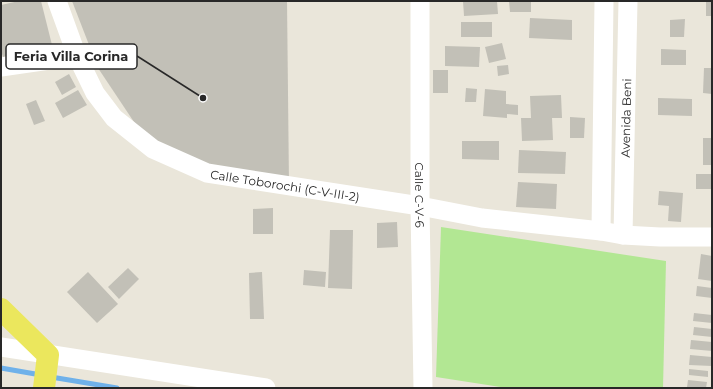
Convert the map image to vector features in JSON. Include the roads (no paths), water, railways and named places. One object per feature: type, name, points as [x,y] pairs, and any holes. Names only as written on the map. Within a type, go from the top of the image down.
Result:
[{"type":"main road","points":[[1,309],[48,355],[44,387]]},
{"type":"street","name":"Calle Toborochi (C-V-III-2)","points":[[57,1],[77,56],[95,93],[114,118],[153,150],[207,173],[420,206],[482,218],[623,234],[660,237],[712,237]]},
{"type":"street","name":"Calle C-V-6","points":[[420,1],[420,206],[423,388]]},
{"type":"street","name":"Avenida Beni","points":[[601,231],[604,1]]},
{"type":"street","name":"Avenida Beni","points":[[623,234],[628,1]]},
{"type":"street","points":[[1,67],[77,56]]},
{"type":"street","points":[[1,347],[266,388]]},
{"type":"waterway","points":[[1,368],[41,375]]},
{"type":"waterway","points":[[51,377],[117,388]]},
{"type":"place","name":"Feria Villa Corina","points":[[203,98]]}]
